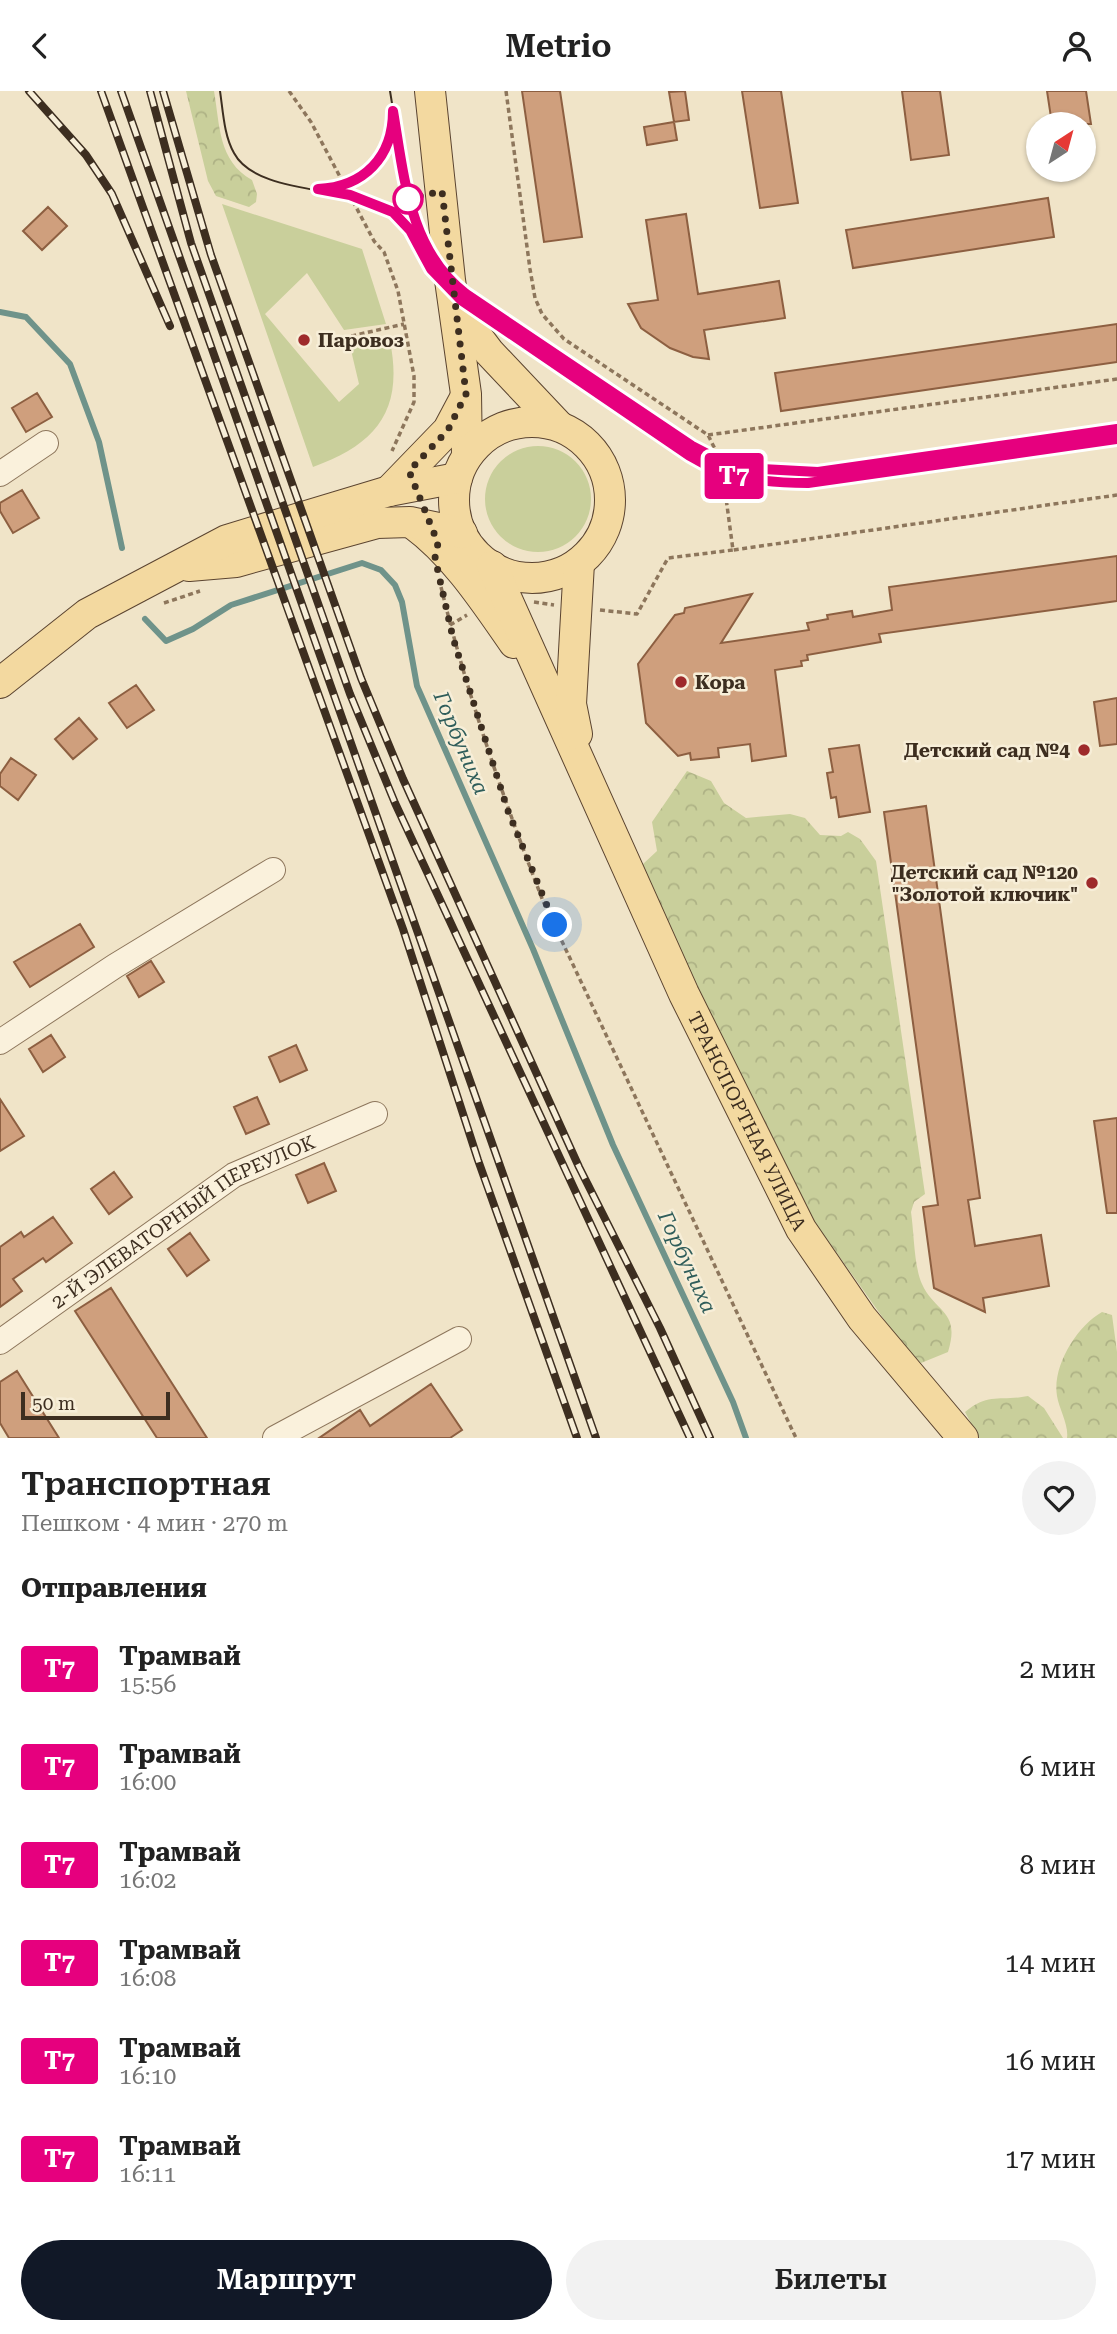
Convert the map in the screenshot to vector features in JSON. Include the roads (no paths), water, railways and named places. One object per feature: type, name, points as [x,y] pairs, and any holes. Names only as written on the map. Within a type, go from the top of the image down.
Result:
[{"type":"main road","points":[[430,91],[455,306],[466,394],[462,467],[454,496],[462,533],[475,552],[492,566],[513,575],[536,577],[558,573],[579,563],[592,551],[604,530],[610,507],[609,483],[600,461],[589,446],[558,425],[489,352],[455,306]]},
{"type":"main road","points":[[399,481],[448,430],[466,394]]},
{"type":"main road","points":[[0,683],[87,614],[227,540],[399,481],[462,467],[485,437],[508,425],[533,421],[558,425]]},
{"type":"main road","points":[[178,566],[236,562],[377,523],[410,522],[462,533]]},
{"type":"main road","points":[[410,522],[438,543],[461,571],[525,659],[555,708]]},
{"type":"main road","points":[[579,563],[571,704],[585,772]]},
{"type":"main road","points":[[492,566],[585,772]]},
{"type":"main road","name":"ТРАНСПОРТНАЯ УЛИЦА","points":[[585,772],[684,995],[801,1229],[862,1318],[963,1438]]},
{"type":"street","points":[[0,474],[46,443]]},
{"type":"street","points":[[0,1042],[115,966],[273,870]]},
{"type":"street","name":"2-Й ЭЛЕВАТОРНЫЙ ПЕРЕУЛОК","points":[[0,1342],[234,1175],[375,1114]]},
{"type":"street","points":[[275,1438],[459,1339]]},
{"type":"waterway","name":"Горбуниха","points":[[0,312],[26,317],[70,364],[99,442],[122,548]]},
{"type":"waterway","name":"Горбуниха","points":[[145,619],[166,641],[193,629],[231,605],[362,563],[381,570],[395,585],[402,602],[417,686],[533,949],[613,1145],[733,1402],[746,1438]]},
{"type":"tram line","points":[[220,91],[228,139],[234,153],[245,167],[282,183],[372,202],[390,210],[407,226],[450,291],[713,469],[760,481],[809,483],[1117,439]]},
{"type":"tram line","points":[[390,91],[407,195],[423,237]]},
{"type":"tram line","name":"T7","points":[[1117,429],[818,472],[794,473],[736,466],[692,446],[466,294],[447,277],[416,225],[407,195],[393,111],[391,136],[380,159],[372,168],[347,185],[318,189],[350,195],[393,212],[410,230],[431,269],[461,300],[702,464],[728,474],[760,481],[808,483],[1117,439]]},
{"type":"tram line","points":[[329,189],[353,182],[372,168],[385,148],[392,125]]},
{"type":"tram line","points":[[691,445],[719,459],[749,469],[811,473]]},
{"type":"railway","points":[[29,91],[86,155],[112,194],[170,326]]},
{"type":"railway","points":[[101,91],[403,929],[478,1160],[577,1438]]},
{"type":"railway","points":[[121,91],[596,1438]]},
{"type":"railway","points":[[150,91],[191,243],[350,694],[395,803],[690,1438]]},
{"type":"railway","points":[[163,91],[211,255],[361,678],[403,779],[579,1167],[660,1328],[710,1438]]},
{"type":"place","name":"Паровоз","points":[[304,340]]},
{"type":"place","name":"Кора","points":[[681,682]]},
{"type":"place","name":"Детский сад №4","points":[[1084,750]]},
{"type":"place","name":"Детский сад №120 \"Золотой ключик\"","points":[[1092,883]]}]
